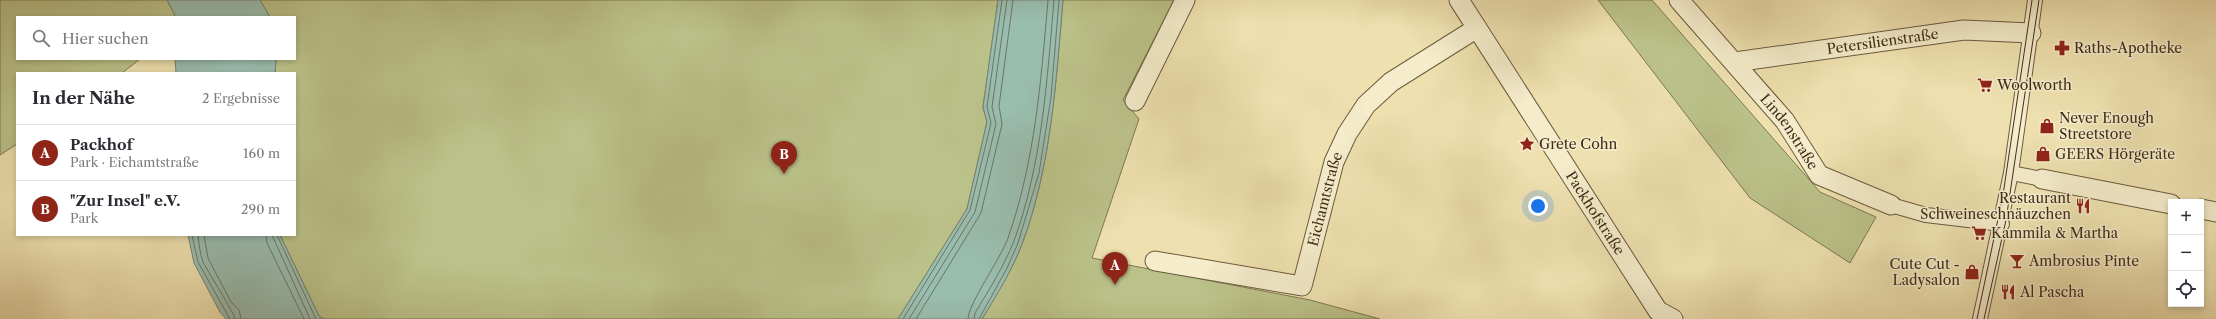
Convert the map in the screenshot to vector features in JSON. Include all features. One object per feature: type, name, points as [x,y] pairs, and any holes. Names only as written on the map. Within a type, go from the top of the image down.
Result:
[{"type":"street","points":[[1135,101],[1185,0]]},
{"type":"street","name":"Packhofstraße","points":[[1459,0],[1658,311],[1673,319]]},
{"type":"street","name":"Lindenstraße","points":[[1679,0],[1735,62],[1785,122],[1819,175],[1891,205],[1926,214],[2002,224]]},
{"type":"street","points":[[1980,319],[2002,224],[2011,173],[2035,0]]},
{"type":"street","name":"Eichamtstraße","points":[[1155,261],[1302,286],[1334,162],[1347,134],[1366,105],[1392,82],[1476,28]]},
{"type":"street","name":"Petersilienstraße","points":[[1735,62],[1964,30],[2031,33]]},
{"type":"street","points":[[2011,173],[2168,203]]},
{"type":"street","points":[[2204,210],[2216,212]]},
{"type":"green space","points":[[0,0],[167,0],[175,15],[174,16],[16,16],[16,60],[139,60],[123,72],[16,72],[16,145],[0,155]]},
{"type":"green space","points":[[260,0],[998,0],[983,107],[987,122],[967,209],[898,319],[324,319],[319,316],[280,236],[296,236],[296,72],[275,72],[276,60],[296,60],[296,16],[269,16]]},
{"type":"green space","points":[[1063,0],[1174,0],[1123,100],[1139,119],[1092,258],[1310,300],[1380,319],[982,319],[1014,264],[1032,215],[1040,185],[1055,93]]},
{"type":"green space","points":[[1598,0],[1652,0],[1820,192],[1876,217],[1850,263],[1750,198]]},
{"type":"water","points":[[167,0],[260,0],[269,16],[174,16],[175,15]]},
{"type":"water","points":[[998,0],[1063,0],[1051,124],[1040,185],[1032,215],[1014,263],[999,292],[982,319],[898,319],[967,209],[987,122],[983,107]]},
{"type":"water","points":[[175,60],[276,60],[275,72],[176,72]]},
{"type":"water","points":[[188,236],[280,236],[319,316],[324,319],[226,319],[220,312],[194,263]]},
{"type":"tram line","points":[[1977,319],[2003,195],[2032,0]]},
{"type":"tram line","points":[[1984,319],[2006,220],[2039,0]]},
{"type":"place","name":"Raths-Apotheke","points":[[2062,48]]},
{"type":"place","name":"Woolworth","points":[[1985,85]]},
{"type":"place","name":"Never Enough Streetstore","points":[[2047,126]]},
{"type":"place","name":"Grete Cohn","points":[[1527,144]]},
{"type":"place","name":"GEERS Hörgeräte","points":[[2043,154]]},
{"type":"place","name":"\"Zur Insel\" e.V.","points":[[784,174]]},
{"type":"place","name":"Restaurant Schweineschnäuzchen","points":[[2083,206]]},
{"type":"place","name":"Kammila & Martha","points":[[1979,233]]},
{"type":"place","name":"Ambrosius Pinte","points":[[2017,261]]},
{"type":"place","name":"Cute Cut - Ladysalon","points":[[1972,272]]},
{"type":"place","name":"Packhof","points":[[1115,285]]},
{"type":"place","name":"Al Pascha","points":[[2008,292]]}]
